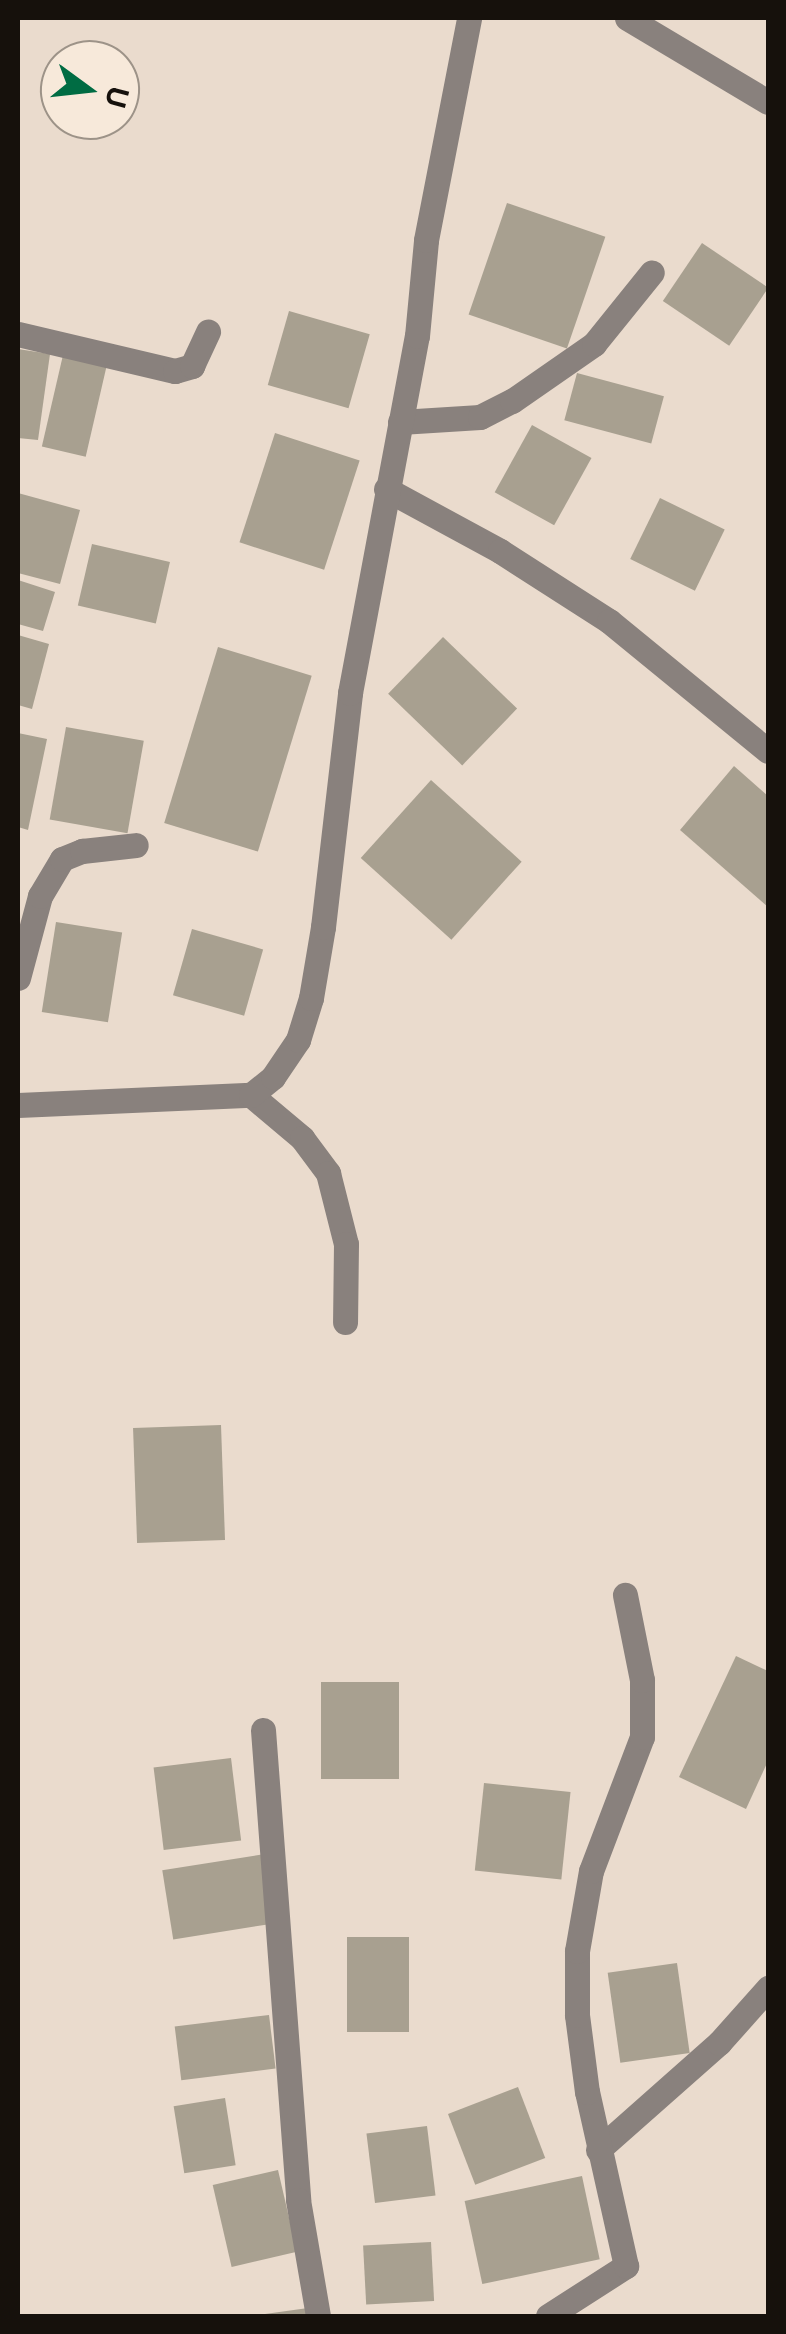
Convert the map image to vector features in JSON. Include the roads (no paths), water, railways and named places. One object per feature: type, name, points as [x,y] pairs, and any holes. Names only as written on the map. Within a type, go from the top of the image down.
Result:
[{"type":"street","points":[[18,1105],[251,1094],[286,1061],[306,1019],[323,928],[350,693],[416,336],[426,240],[469,18]]},
{"type":"street","points":[[627,18],[768,102]]},
{"type":"street","points":[[400,422],[480,417],[512,401],[594,344],[652,272]]},
{"type":"street","points":[[18,334],[175,371],[192,366],[208,332]]},
{"type":"street","points":[[386,489],[500,551],[609,620],[768,750]]},
{"type":"street","points":[[18,978],[40,896],[56,866],[68,855],[136,844]]},
{"type":"street","points":[[251,1094],[302,1138],[328,1173],[346,1244],[345,1322]]},
{"type":"street","points":[[548,2316],[626,2266],[598,2150],[577,2015],[577,1950],[591,1871],[642,1737],[642,1680],[625,1595]]},
{"type":"street","points":[[264,1730],[298,2200],[318,2316]]},
{"type":"street","points":[[598,2150],[719,2043],[768,1988]]}]
